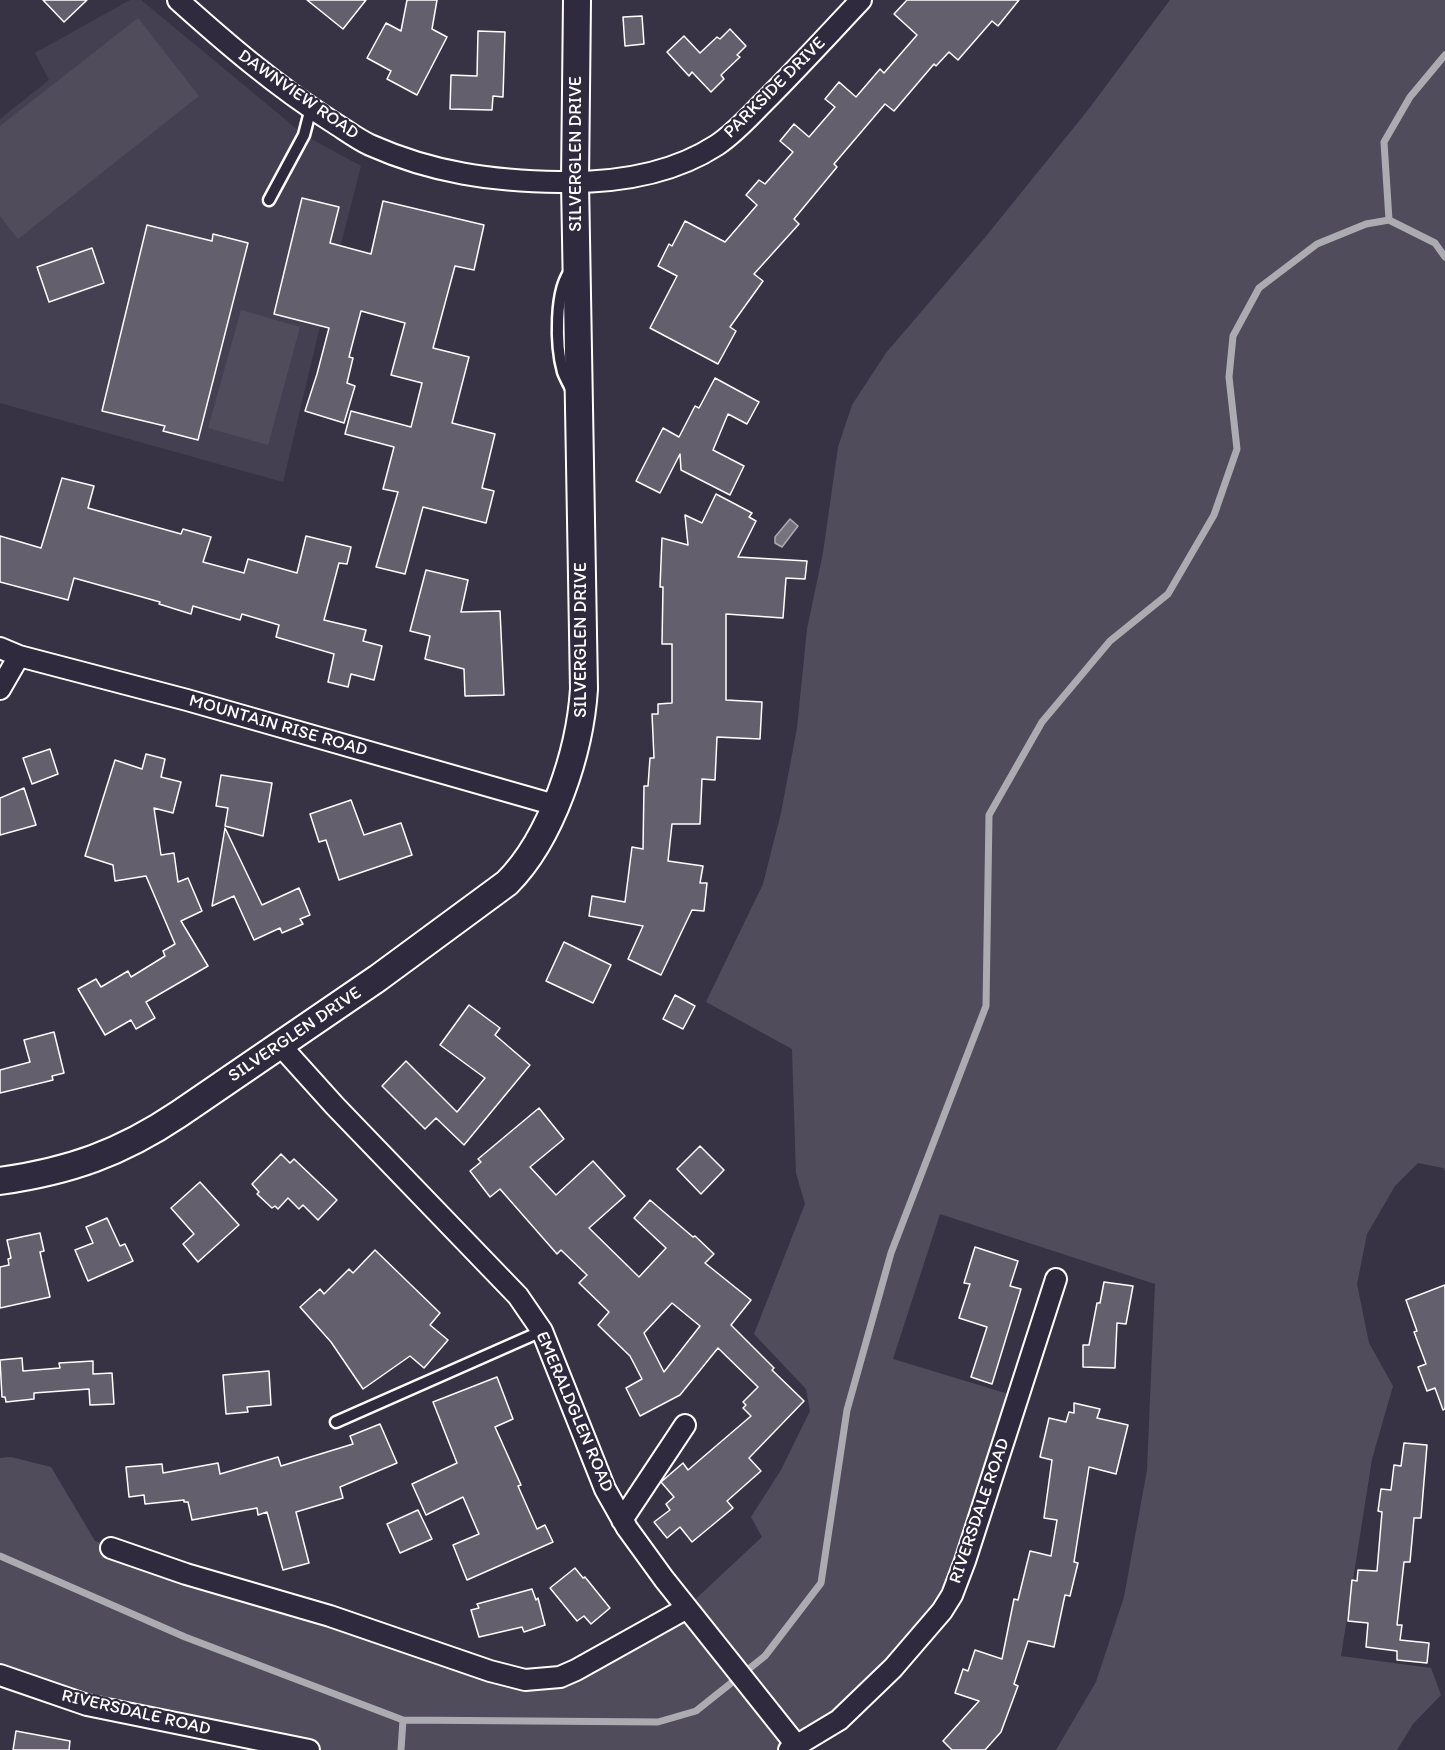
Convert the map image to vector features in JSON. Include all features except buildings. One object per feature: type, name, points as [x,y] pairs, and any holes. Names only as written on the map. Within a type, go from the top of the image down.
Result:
[{"type":"street","name":"DAWNVIEW ROAD","points":[[178,0],[233,50],[311,108],[369,144],[424,164],[469,176],[508,181],[575,182]]},
{"type":"street","name":"SILVERGLEN DRIVE","points":[[0,1181],[50,1172],[111,1153],[148,1134],[378,978],[507,883],[533,851],[555,805],[576,748],[582,712],[584,617],[575,182],[577,0]]},
{"type":"street","name":"PARKSIDE DRIVE","points":[[575,182],[626,178],[659,171],[692,159],[718,144],[774,92],[861,0]]},
{"type":"street","name":"MOUNTAIN RISE ROAD","points":[[0,648],[19,656],[187,700],[555,805]]},
{"type":"street","points":[[0,689],[19,656]]},
{"type":"street","name":"EMERALDGLEN ROAD","points":[[280,1045],[343,1115],[518,1296],[542,1331],[605,1489],[622,1520],[793,1748]]},
{"type":"street","name":"RIVERSDALE ROAD","points":[[793,1748],[839,1720],[886,1676],[933,1624],[952,1595],[1056,1279]]},
{"type":"street","points":[[622,1520],[685,1425]]},
{"type":"street","points":[[111,1548],[186,1574],[330,1616],[490,1671],[525,1680],[560,1677],[576,1670],[687,1608]]},
{"type":"street","name":"RIVERSDALE ROAD","points":[[0,1674],[87,1705],[309,1750]]},
{"type":"lane","points":[[268,200],[304,135],[311,108]]},
{"type":"lane","points":[[336,1422],[542,1331]]},
{"type":"shaded area","points":[[130,0],[141,0],[304,135],[361,166],[283,482],[0,403],[0,119],[49,80],[35,53]]},
{"type":"shaded area","points":[[1170,0],[1445,0],[1445,1171],[1443,1168],[1418,1163],[1395,1186],[1367,1234],[1357,1284],[1369,1343],[1393,1386],[1372,1459],[1341,1656],[1431,1668],[1441,1695],[1413,1724],[1397,1750],[1056,1750],[1096,1682],[1124,1597],[1147,1470],[1155,1284],[940,1214],[893,1359],[1015,1396],[954,1588],[893,1664],[789,1750],[294,1750],[0,1678],[0,1458],[11,1457],[51,1467],[95,1541],[189,1573],[544,1679],[686,1608],[762,1537],[751,1517],[781,1470],[810,1411],[806,1389],[754,1334],[805,1204],[796,1173],[792,1049],[706,1002],[763,884],[781,813],[797,728],[807,629],[823,553],[838,447],[852,405],[886,353],[987,235],[1088,110]]},
{"type":"shaded area","points":[[138,18],[199,96],[18,239],[0,216],[0,126]]},
{"type":"shaded area","points":[[241,310],[300,327],[268,445],[208,428]]},
{"type":"shaded area","points":[[790,519],[798,526],[782,547],[775,543],[775,537]]},
{"type":"waterway","points":[[1389,220],[1384,142],[1410,97],[1445,55]]},
{"type":"waterway","points":[[0,1556],[185,1637],[403,1720],[658,1722],[696,1711],[765,1656],[821,1583],[847,1410],[891,1253],[986,1006],[989,815],[1042,722],[1110,641],[1168,594],[1214,515],[1237,449],[1229,377],[1233,336],[1259,288],[1317,244],[1366,224],[1389,220],[1435,243],[1445,257]]},
{"type":"waterway","points":[[401,1750],[403,1720]]}]
